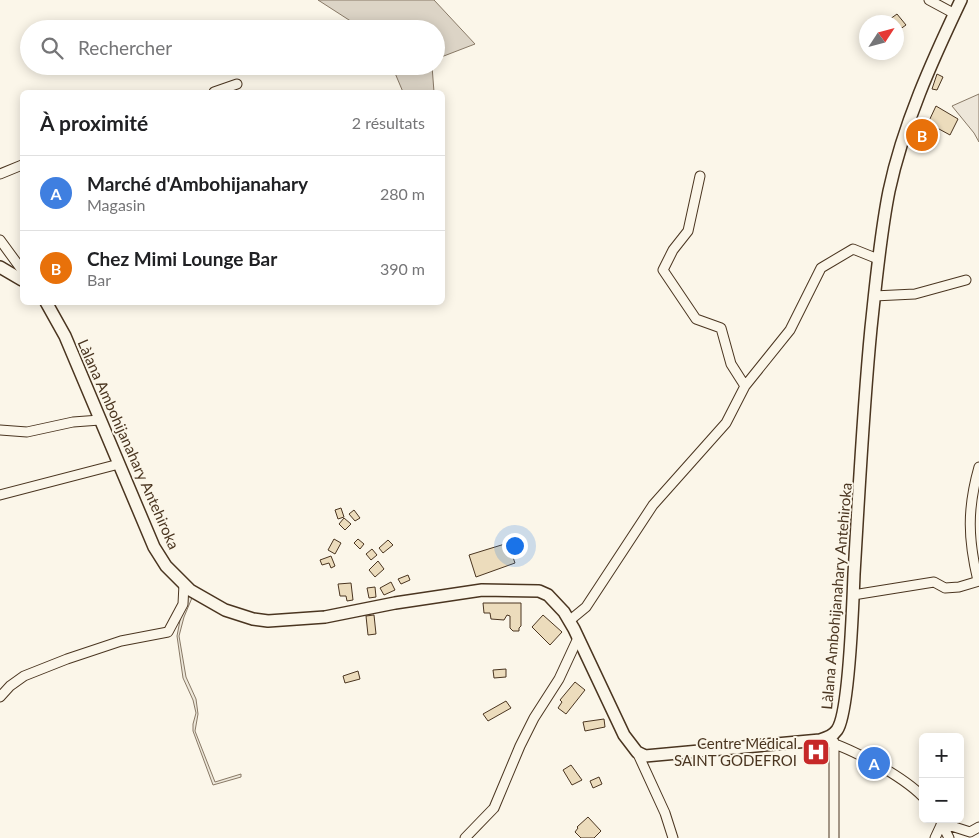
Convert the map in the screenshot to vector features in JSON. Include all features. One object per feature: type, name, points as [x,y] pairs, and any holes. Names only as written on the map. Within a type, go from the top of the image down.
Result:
[{"type":"street","points":[[929,0],[954,14]]},
{"type":"street","name":"Làlana Ambohijanahary Antehiroka","points":[[820,740],[830,737],[838,730],[844,703],[874,296],[889,190],[903,140],[919,96],[961,0]]},
{"type":"street","points":[[220,90],[237,84]]},
{"type":"street","points":[[0,174],[20,166]]},
{"type":"street","points":[[700,176],[688,231],[673,250],[663,270],[696,319],[721,328],[731,364],[745,386]]},
{"type":"street","points":[[0,240],[20,267]]},
{"type":"street","points":[[569,621],[586,607],[653,505],[726,422],[745,386],[790,330],[821,268],[853,249],[878,259]]},
{"type":"street","points":[[0,268],[20,279]]},
{"type":"street","points":[[874,296],[914,294],[966,280]]},
{"type":"street","name":"Làlana Ambohijanahary Antehiroka","points":[[48,305],[65,336],[154,547],[166,566],[190,590],[224,610],[253,619],[268,621],[325,617],[395,603],[482,590],[539,590],[548,595],[564,612],[624,735],[637,752]]},
{"type":"street","points":[[0,430],[27,432],[73,422],[100,420]]},
{"type":"street","points":[[0,495],[119,464]]},
{"type":"street","points":[[853,595],[934,582],[945,588],[959,587],[979,581],[972,555],[969,526],[974,484],[979,466]]},
{"type":"street","points":[[0,697],[10,686],[24,676],[121,641],[168,632],[183,604],[184,584]]},
{"type":"street","points":[[465,838],[494,808],[520,746],[534,718],[559,679],[578,638]]},
{"type":"street","points":[[637,752],[644,756],[820,740],[834,742],[885,769],[919,793]]},
{"type":"street","points":[[834,742],[834,838]]},
{"type":"street","points":[[637,752],[665,813],[674,838]]},
{"type":"street","points":[[935,838],[940,823]]},
{"type":"street","points":[[942,823],[949,838]]},
{"type":"street","points":[[946,823],[970,832],[979,827]]},
{"type":"shaded area","points":[[318,0],[434,0],[475,44],[445,56],[445,20],[349,20]]},
{"type":"shaded area","points":[[396,75],[433,75],[434,90],[402,90]]},
{"type":"shaded area","points":[[979,94],[979,142],[952,106]]},
{"type":"shaded area","points":[[190,590],[194,593],[184,617],[179,636],[186,677],[196,699],[198,714],[195,731],[215,782],[241,774],[241,777],[213,785],[193,731],[196,713],[193,700],[183,678],[177,636],[181,615]]},
{"type":"building","points":[[937,74],[943,77],[937,90],[932,89]]},
{"type":"building","points":[[936,106],[958,119],[950,135],[928,123]]},
{"type":"building","points":[[341,508],[344,517],[338,519],[335,510]]},
{"type":"building","points":[[354,510],[360,518],[355,521],[349,514]]},
{"type":"building","points":[[344,518],[351,524],[345,530],[339,524]]},
{"type":"building","points":[[334,539],[341,543],[335,554],[328,550]]},
{"type":"building","points":[[358,539],[364,544],[360,549],[354,543]]},
{"type":"building","points":[[388,540],[393,545],[383,553],[379,548]]},
{"type":"building","points":[[508,543],[515,563],[476,577],[469,555]]},
{"type":"building","points":[[372,549],[377,555],[371,560],[366,554]]},
{"type":"building","points":[[331,556],[335,566],[331,568],[329,563],[322,565],[320,560]]},
{"type":"building","points":[[378,561],[384,569],[375,577],[369,570]]},
{"type":"building","points":[[408,575],[410,580],[401,584],[398,579]]},
{"type":"building","points":[[391,582],[395,590],[384,595],[380,588]]},
{"type":"building","points":[[351,583],[353,600],[347,601],[346,596],[340,596],[338,584]]},
{"type":"building","points":[[375,587],[376,597],[369,598],[367,588]]},
{"type":"building","points":[[483,603],[521,603],[521,626],[519,631],[513,631],[510,628],[510,616],[507,615],[504,620],[491,619],[490,613],[484,613]]},
{"type":"building","points":[[374,615],[376,634],[368,635],[366,616]]},
{"type":"building","points":[[543,615],[562,632],[550,645],[532,627]]},
{"type":"building","points":[[506,669],[506,677],[494,678],[493,670]]},
{"type":"building","points":[[358,671],[360,679],[345,683],[343,676]]},
{"type":"building","points":[[575,682],[585,690],[566,714],[558,708],[562,702],[560,700]]},
{"type":"building","points":[[506,701],[511,708],[488,721],[483,714]]},
{"type":"building","points":[[604,719],[605,727],[585,731],[583,722]]},
{"type":"building","points":[[571,765],[582,780],[572,785],[563,770]]},
{"type":"building","points":[[599,777],[602,784],[593,788],[590,781]]},
{"type":"building","points":[[588,817],[601,831],[594,838],[581,838],[575,832],[577,827]]},
{"type":"place","name":"Chez Mimi Lounge Bar","points":[[922,135]]},
{"type":"place","name":"Centre Médical SAINT GODEFROI","points":[[816,752]]},
{"type":"place","name":"Marché d'Ambohijanahary","points":[[874,763]]}]
